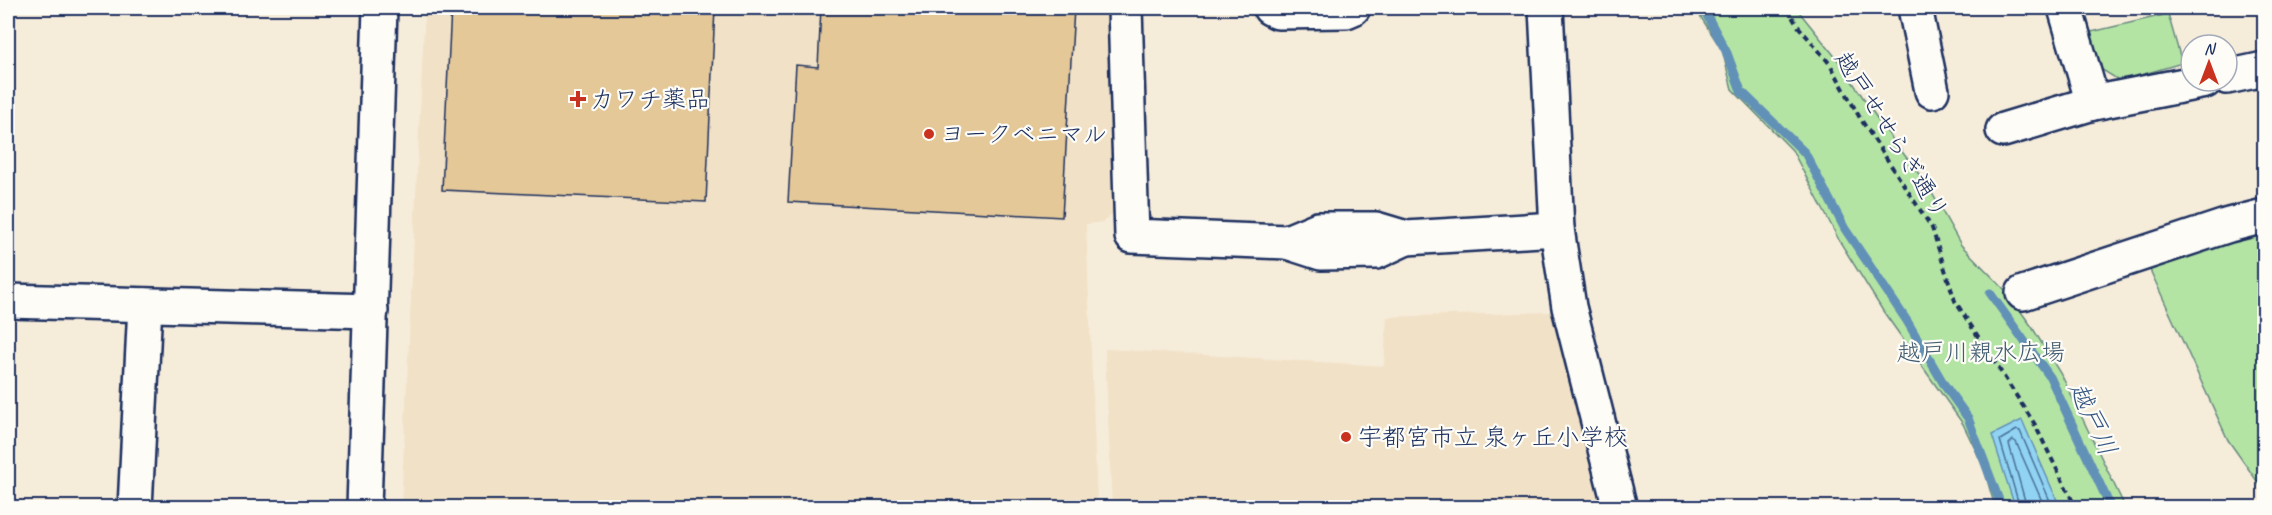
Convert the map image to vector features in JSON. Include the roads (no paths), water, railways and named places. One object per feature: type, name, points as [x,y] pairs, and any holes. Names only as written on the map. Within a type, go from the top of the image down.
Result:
[{"type":"street","points":[[364,507],[380,8]]},
{"type":"street","points":[[1125,8],[1132,237],[1287,242],[1318,229],[1376,229],[1406,238],[1557,229]]},
{"type":"street","points":[[1270,8],[1278,12],[1347,11],[1353,8]]},
{"type":"street","points":[[1546,8],[1557,229],[1569,307],[1620,507]]},
{"type":"street","points":[[1915,8],[1932,91]]},
{"type":"street","points":[[2065,8],[2093,103]]},
{"type":"street","points":[[2239,74],[2265,69]]},
{"type":"street","points":[[2003,130],[2093,103],[2179,86]]},
{"type":"street","points":[[2023,293],[2229,225],[2265,216]]},
{"type":"street","points":[[8,301],[371,311]]},
{"type":"street","points":[[135,507],[145,305]]},
{"type":"water","points":[[2022,420],[2060,507],[2015,507],[1992,435]]},
{"type":"waterway","points":[[1703,8],[1727,53],[1741,91],[1805,153],[1845,229],[1907,321],[1945,386],[1968,418],[2002,508]]},
{"type":"waterway","name":"越戸川","points":[[1990,293],[2050,377],[2111,508]]},
{"type":"place","name":"カワチ薬品","points":[[578,99]]},
{"type":"place","name":"ヨークベニマル","points":[[929,134]]},
{"type":"place","name":"宇都宮市立 泉ヶ丘小学校","points":[[1346,437]]},
{"type":"park label","name":"越戸川親水広場","points":[[1981,352]]}]
